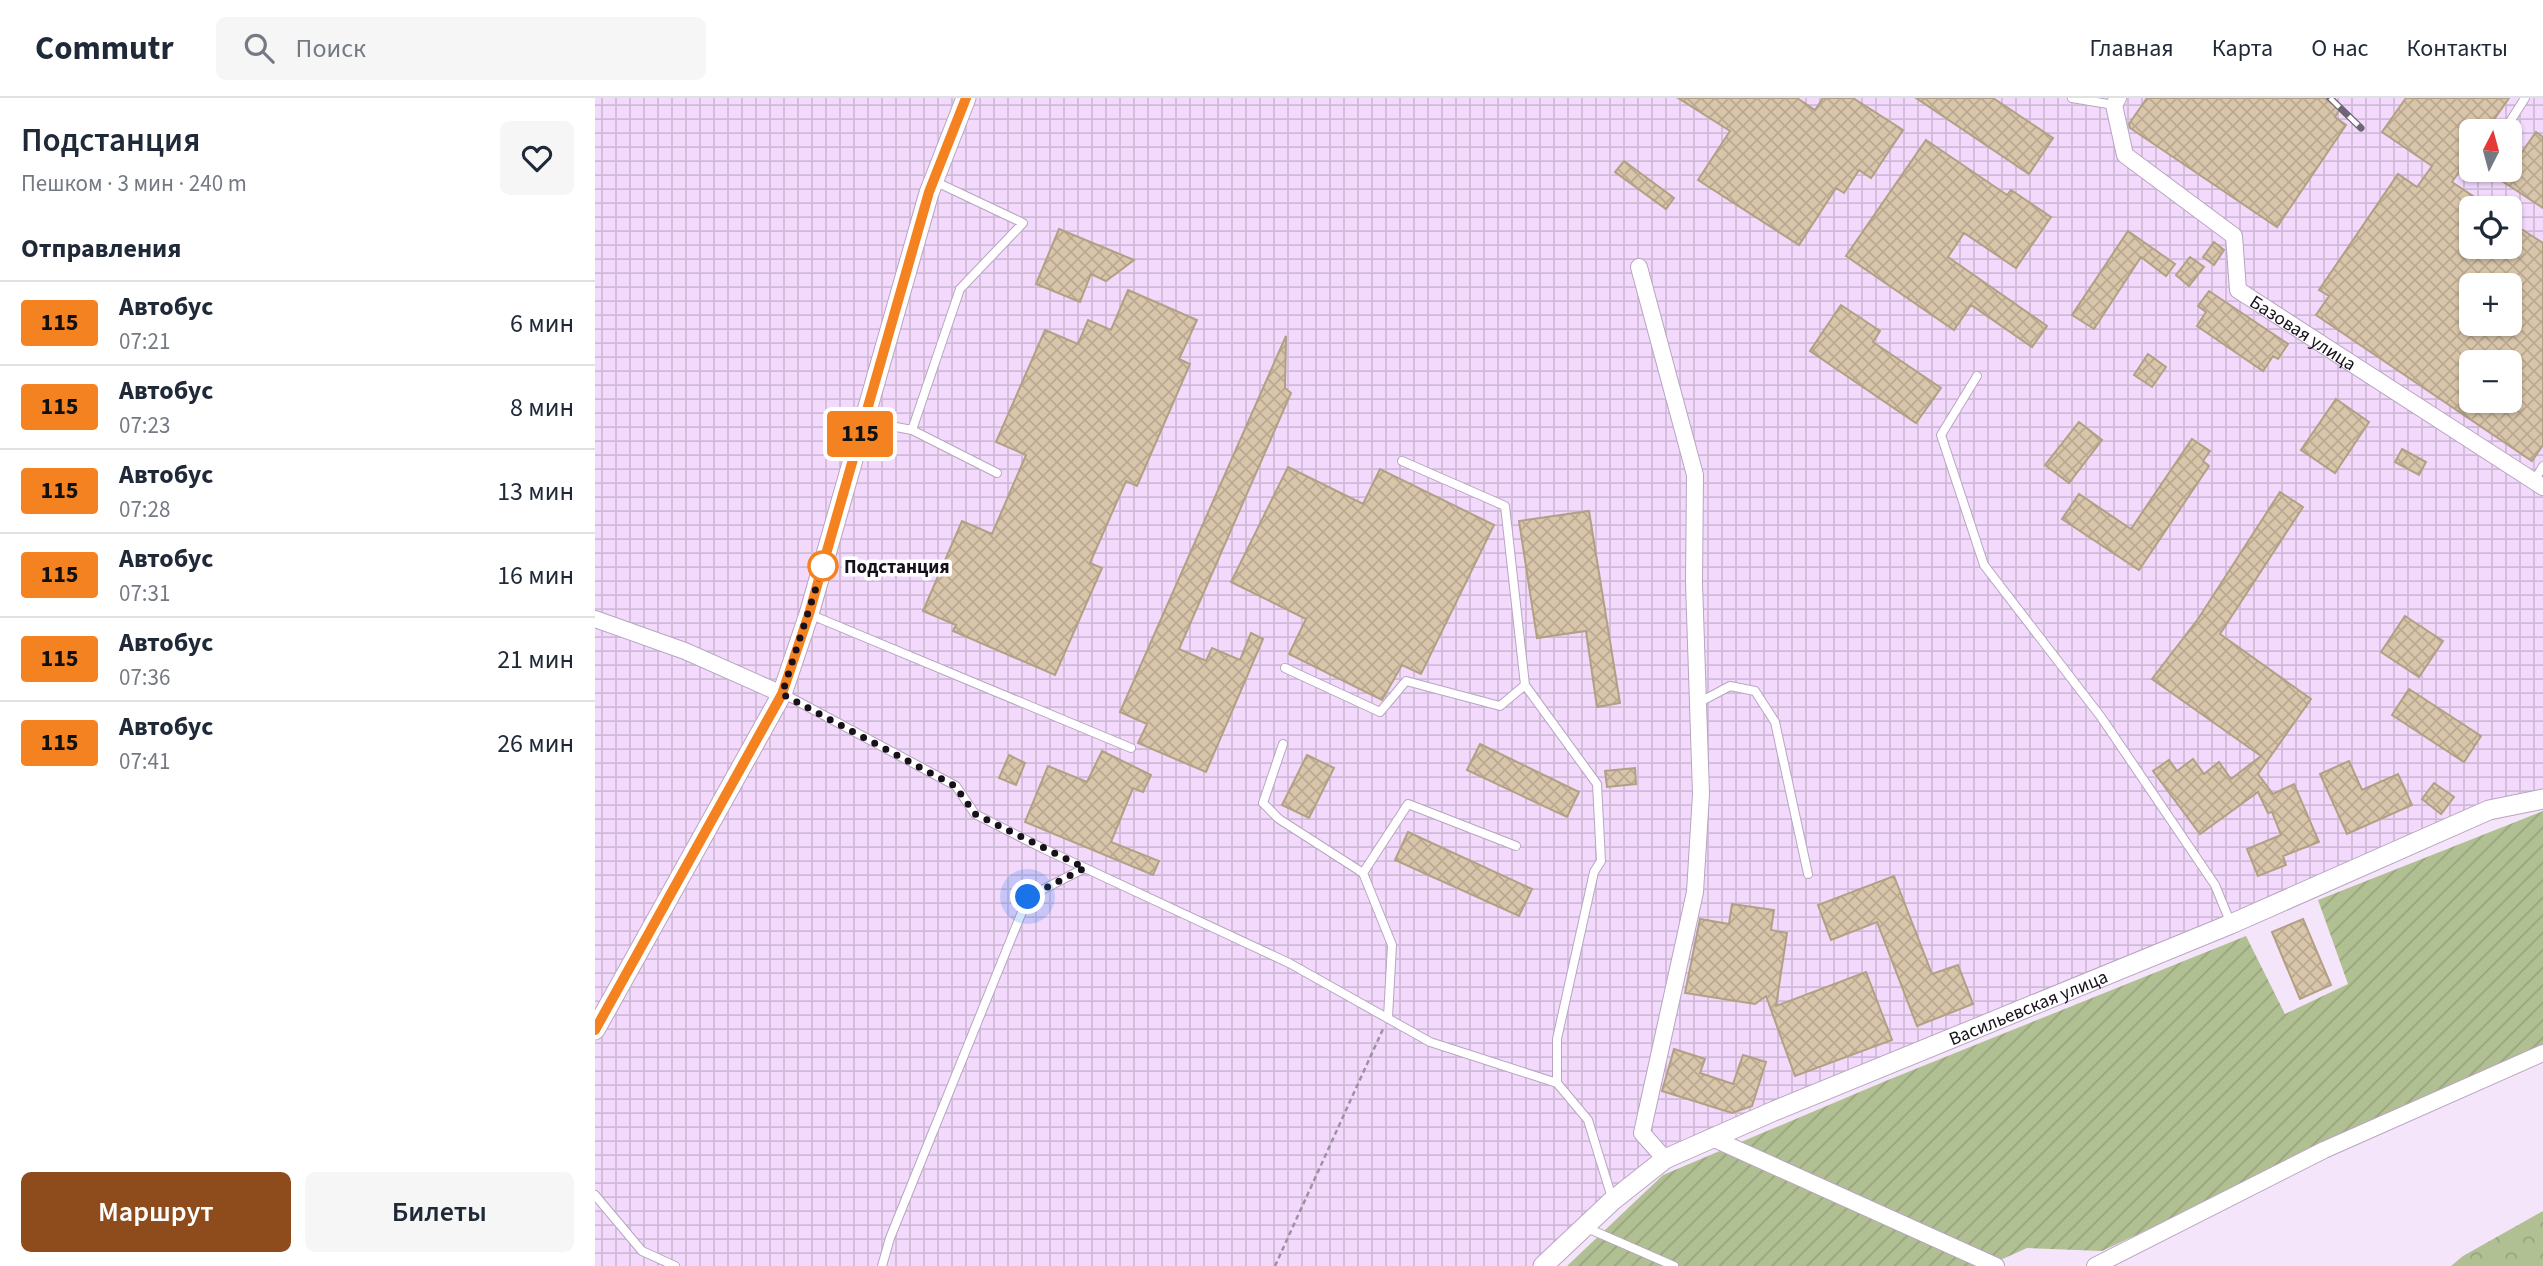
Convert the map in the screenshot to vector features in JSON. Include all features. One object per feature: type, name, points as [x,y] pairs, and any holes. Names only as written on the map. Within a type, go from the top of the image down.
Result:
[{"type":"street","points":[[595,1030],[782,694],[809,614],[934,181],[966,98]]},
{"type":"street","name":"Базовая улица","points":[[2116,102],[2125,155],[2234,236],[2238,290],[2538,484]]},
{"type":"street","points":[[1639,267],[1695,475],[1694,583],[1701,794],[1695,892],[1642,1133],[1665,1159]]},
{"type":"street","points":[[595,619],[685,651],[782,694]]},
{"type":"street","name":"Васильевская улица","points":[[1543,1266],[1612,1201],[1665,1159],[2231,924],[2489,810],[2543,799]]},
{"type":"street","points":[[2095,1266],[2324,1150],[2543,1053]]},
{"type":"street","points":[[1712,1138],[1996,1266]]},
{"type":"lane","points":[[2072,98],[2116,102]]},
{"type":"lane","points":[[2512,119],[2525,98]]},
{"type":"lane","points":[[912,430],[960,289],[1023,223],[934,181]]},
{"type":"lane","points":[[1976,376],[1941,435],[1984,565],[2088,698],[2215,885],[2231,924]]},
{"type":"lane","points":[[864,421],[912,430],[997,472]]},
{"type":"lane","points":[[1402,461],[1505,506],[1525,685],[1597,784],[1601,861],[1594,872],[1557,1039],[1557,1083]]},
{"type":"lane","points":[[2538,484],[2543,466]]},
{"type":"lane","points":[[809,614],[1131,748]]},
{"type":"lane","points":[[1285,667],[1380,712],[1406,681],[1500,706],[1525,685]]},
{"type":"lane","points":[[1700,702],[1730,686],[1755,691],[1775,722],[1808,874]]},
{"type":"lane","points":[[782,694],[955,786],[975,814],[1289,963],[1430,1042],[1557,1083],[1588,1120],[1612,1201]]},
{"type":"lane","points":[[1283,744],[1263,803],[1279,819],[1363,873],[1392,945],[1388,1017]]},
{"type":"lane","points":[[1363,873],[1408,804],[1516,846]]},
{"type":"lane","points":[[882,1266],[890,1238],[1028,897],[1085,868]]},
{"type":"lane","points":[[595,1195],[642,1251],[675,1266]]},
{"type":"lane","points":[[1584,1227],[1674,1266]]},
{"type":"path","points":[[1275,1266],[1388,1017]]},
{"type":"shaded area","points":[[595,98],[2543,98],[2543,799],[2489,810],[1665,1159],[1548,1266],[595,1266]]},
{"type":"green space","points":[[2543,811],[2543,1046],[2102,1251],[2027,1248],[1987,1266],[1567,1266],[1663,1175],[1888,1080],[2246,936],[2285,1014],[2348,984],[2318,900]]},
{"type":"green space","points":[[2543,1211],[2543,1266],[2451,1266],[2463,1256]]},
{"type":"building","points":[[1678,98],[1797,98],[1815,110],[1823,98],[1853,98],[1903,130],[1871,178],[1859,170],[1844,193],[1836,188],[1799,245],[1698,180],[1730,131]]},
{"type":"building","points":[[1916,98],[1993,98],[2053,138],[2029,174]]},
{"type":"building","points":[[2147,98],[2324,98],[2340,109],[2335,117],[2346,125],[2277,227],[2130,128],[2129,124]]},
{"type":"building","points":[[2406,98],[2509,98],[2494,119],[2459,119],[2459,172],[2452,182],[2473,196],[2459,196],[2459,259],[2522,259],[2522,229],[2543,243],[2543,445],[2532,461],[2461,413],[2522,413],[2522,350],[2459,350],[2459,412],[2316,315],[2329,296],[2319,290],[2398,174],[2417,187],[2432,166],[2382,132]]},
{"type":"building","points":[[2536,132],[2543,137],[2543,208],[2504,182],[2522,182],[2522,152]]},
{"type":"building","points":[[1926,140],[2007,195],[2011,190],[2051,217],[2016,268],[1964,233],[1948,257],[2047,326],[2032,347],[1971,305],[1954,330],[1846,256]]},
{"type":"building","points":[[1624,161],[1674,198],[1666,209],[1615,172]]},
{"type":"building","points":[[1059,229],[1134,260],[1106,281],[1091,274],[1080,302],[1036,284]]},
{"type":"building","points":[[2128,231],[2175,264],[2166,276],[2141,257],[2094,329],[2072,315]]},
{"type":"building","points":[[2214,242],[2224,250],[2214,265],[2203,257]]},
{"type":"building","points":[[2190,257],[2204,267],[2189,286],[2176,275]]},
{"type":"building","points":[[1128,290],[1197,320],[1179,359],[1190,364],[1137,486],[1126,481],[1090,563],[1102,568],[1055,675],[953,631],[956,625],[923,611],[962,521],[992,534],[1026,455],[996,442],[1045,330],[1078,344],[1088,320],[1111,330]]},
{"type":"building","points":[[2209,291],[2288,344],[2278,359],[2273,356],[2263,371],[2197,326],[2206,312],[2198,306]]},
{"type":"building","points":[[1841,305],[1880,331],[1873,342],[1941,388],[1916,423],[1810,351]]},
{"type":"building","points":[[1286,336],[1285,388],[1291,393],[1179,649],[1206,661],[1212,648],[1240,660],[1251,633],[1263,639],[1206,772],[1138,743],[1147,724],[1120,712]]},
{"type":"building","points":[[2148,354],[2166,367],[2152,387],[2134,375]]},
{"type":"building","points":[[2336,399],[2369,422],[2335,473],[2301,450]]},
{"type":"building","points":[[2079,422],[2102,440],[2069,483],[2045,465]]},
{"type":"building","points":[[2192,439],[2210,451],[2203,461],[2209,466],[2139,570],[2062,519],[2079,494],[2131,529]]},
{"type":"building","points":[[2402,449],[2426,462],[2419,475],[2395,462]]},
{"type":"building","points":[[1288,467],[1363,504],[1380,469],[1494,525],[1421,674],[1402,665],[1382,700],[1289,654],[1306,619],[1231,582]]},
{"type":"building","points":[[2280,492],[2303,507],[2220,634],[2311,699],[2258,774],[2273,794],[2294,784],[2319,842],[2283,856],[2286,865],[2258,876],[2247,849],[2281,835],[2272,812],[2268,813],[2258,792],[2200,834],[2153,771],[2169,760],[2177,771],[2193,759],[2204,774],[2219,762],[2231,779],[2261,756],[2152,679],[2198,619]]},
{"type":"building","points":[[1589,511],[1620,703],[1597,707],[1586,631],[1537,638],[1519,521]]},
{"type":"building","points":[[2405,616],[2443,641],[2419,677],[2381,652]]},
{"type":"building","points":[[2409,689],[2481,736],[2464,762],[2392,715]]},
{"type":"building","points":[[1480,744],[1579,792],[1567,817],[1467,770]]},
{"type":"building","points":[[1102,751],[1151,775],[1143,792],[1133,788],[1111,842],[1159,861],[1153,875],[1025,822],[1048,766],[1087,782]]},
{"type":"building","points":[[1009,755],[1025,763],[1016,785],[999,778]]},
{"type":"building","points":[[1307,755],[1334,768],[1309,818],[1282,805]]},
{"type":"building","points":[[2349,761],[2362,790],[2398,774],[2412,805],[2347,834],[2320,774]]},
{"type":"building","points":[[1635,768],[1636,784],[1607,787],[1605,771]]},
{"type":"building","points":[[2434,783],[2454,797],[2441,814],[2422,799]]},
{"type":"building","points":[[1408,832],[1532,889],[1519,916],[1395,860]]},
{"type":"building","points":[[1894,876],[1932,974],[1958,965],[1973,1004],[1917,1026],[1877,922],[1831,940],[1818,905]]},
{"type":"building","points":[[1732,904],[1774,910],[1771,930],[1787,933],[1776,1006],[1866,972],[1892,1040],[1795,1076],[1766,996],[1755,1004],[1685,993],[1700,919],[1729,924]]},
{"type":"building","points":[[2303,919],[2331,985],[2300,999],[2272,932]]},
{"type":"building","points":[[1674,1049],[1705,1059],[1700,1073],[1733,1084],[1743,1055],[1766,1062],[1752,1106],[1732,1113],[1662,1091]]},
{"type":"railway","points":[[2330,98],[2361,128]]},
{"type":"bus line","name":"115","points":[[595,1030],[782,694],[809,614],[929,192],[966,98]]},
{"type":"place","name":"Подстанция","points":[[823,566]]},
{"type":"route","points":[[823,566],[782,694],[955,786],[975,814],[1085,868],[1028,897]]}]
